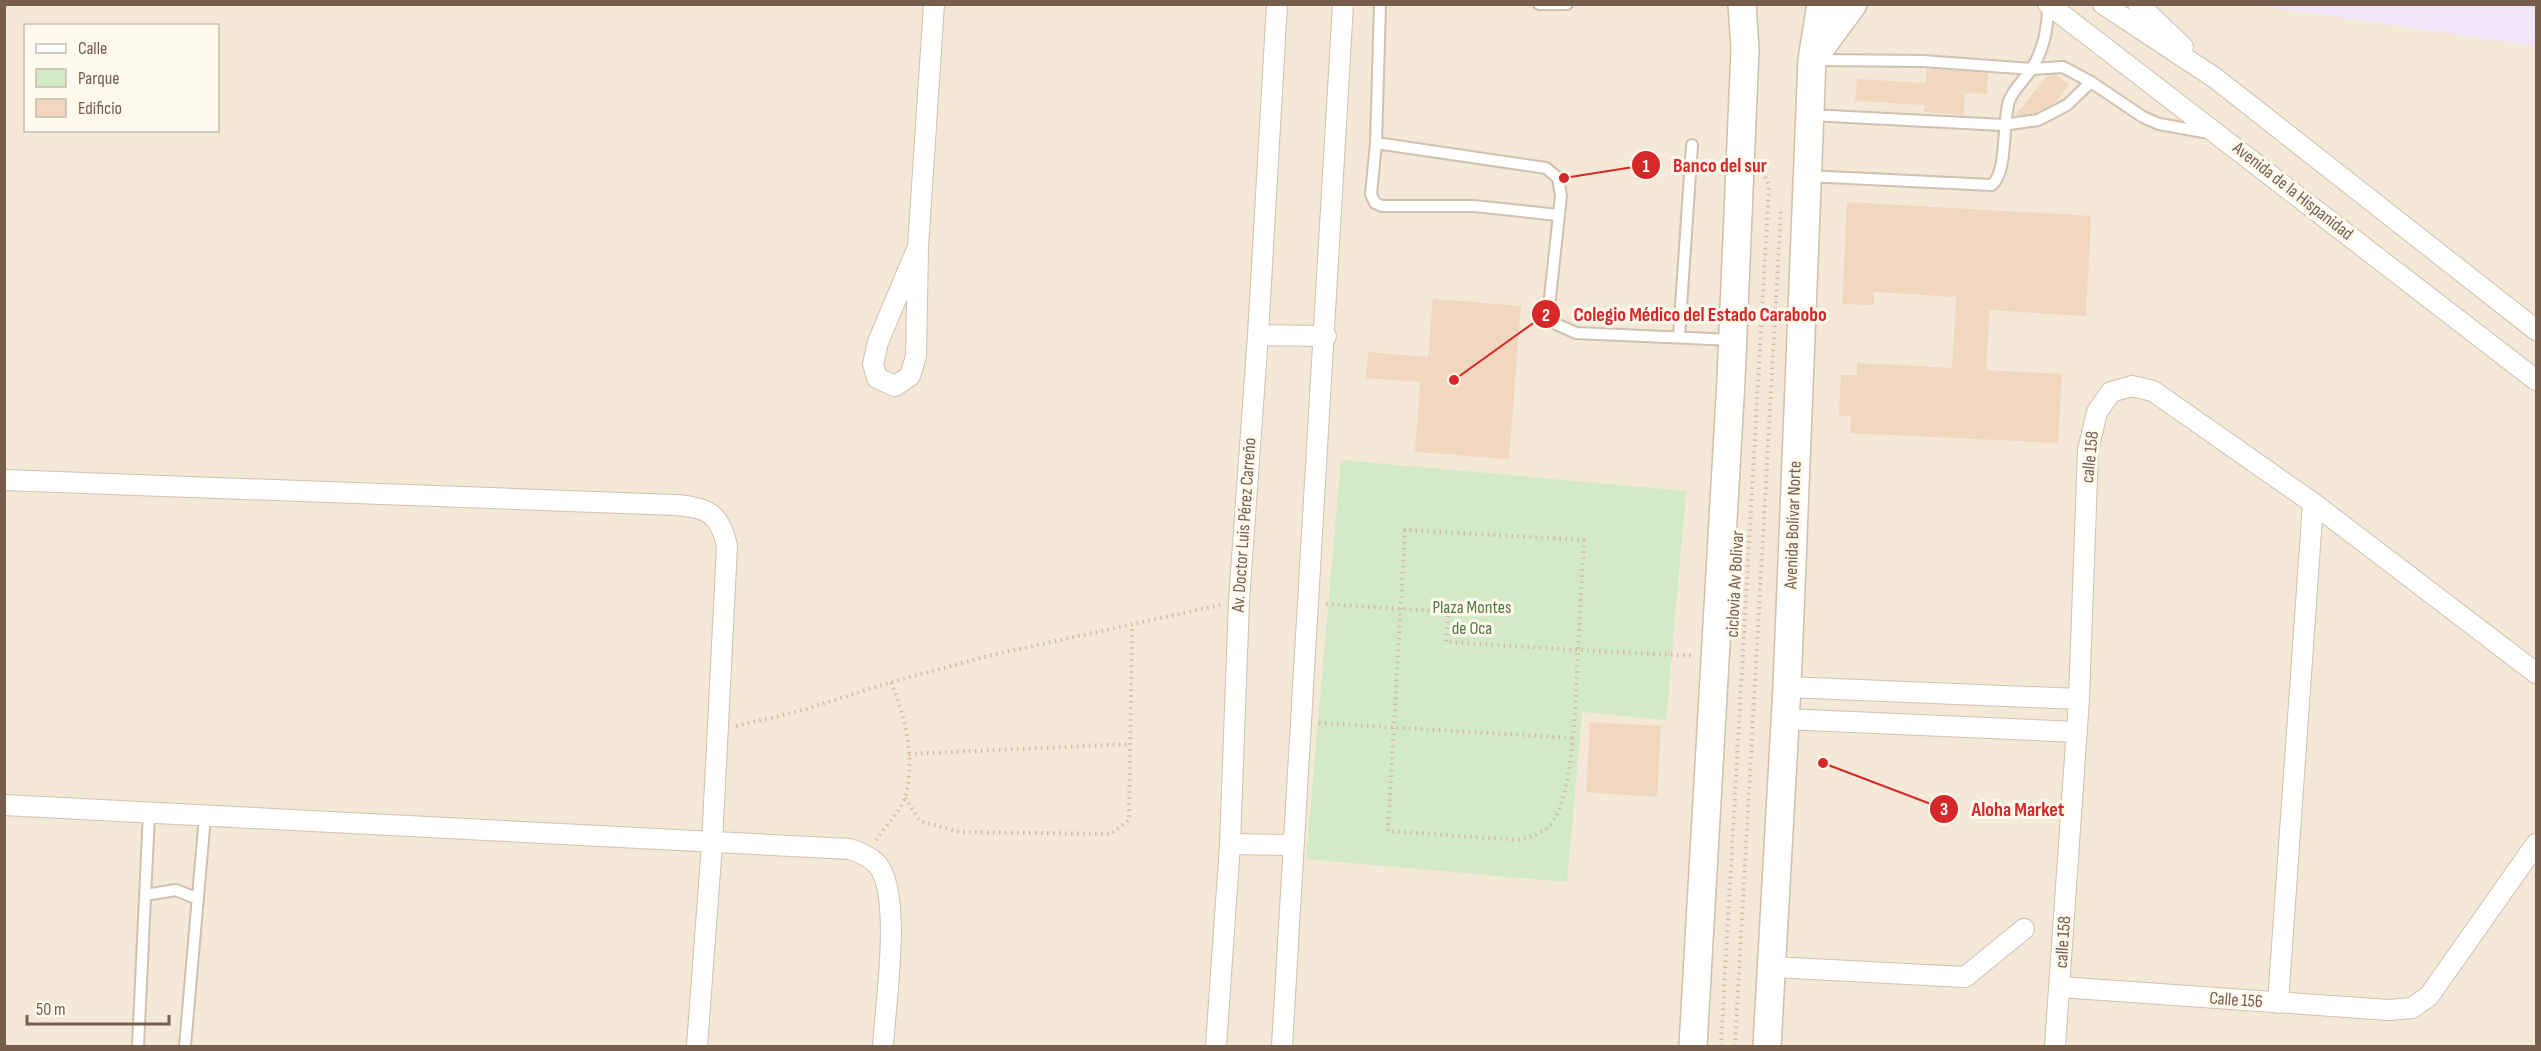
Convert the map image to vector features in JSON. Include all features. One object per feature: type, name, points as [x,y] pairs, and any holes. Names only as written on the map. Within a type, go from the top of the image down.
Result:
[{"type":"main road","points":[[1693,1047],[1717,658],[1733,340],[1744,49],[1742,4]]},
{"type":"main road","name":"Avenida Bolívar Norte","points":[[1767,1047],[1787,687],[1812,60],[1821,4]]},
{"type":"main road","points":[[1812,60],[1853,4]]},
{"type":"street","points":[[918,247],[882,331],[873,364],[877,378],[895,386],[910,376],[916,356],[918,247],[934,4]]},
{"type":"street","name":"Av. Doctor Luis Pérez Carreño","points":[[1216,1047],[1230,844],[1239,600],[1258,335],[1277,4]]},
{"type":"street","points":[[1282,1047],[1292,845],[1326,336],[1343,4]]},
{"type":"street","points":[[2103,4],[2215,78],[2536,330]]},
{"type":"street","points":[[2138,4],[2215,78]]},
{"type":"street","name":"Avenida de la Hispanidad","points":[[2048,5],[2536,380]]},
{"type":"street","points":[[1258,335],[1326,336]]},
{"type":"street","name":"calle 158","points":[[2055,1047],[2079,699],[2088,450],[2097,412],[2111,392],[2132,386],[2153,391],[2313,503],[2536,673]]},
{"type":"street","points":[[4,480],[694,506],[712,513],[723,528],[727,546],[718,730],[697,1047]]},
{"type":"street","points":[[2278,1003],[2313,503]]},
{"type":"street","points":[[1787,687],[2079,699]]},
{"type":"street","points":[[1784,719],[2077,732]]},
{"type":"street","points":[[4,805],[849,849],[866,855],[878,865],[886,882],[892,906],[883,1047]]},
{"type":"street","points":[[1230,844],[1292,845]]},
{"type":"street","name":"Calle 156","points":[[2060,987],[2389,1010],[2412,1008],[2429,996],[2536,844]]},
{"type":"street","points":[[1773,967],[1965,976],[2024,930]]},
{"type":"lane","points":[[1380,4],[1376,143],[1371,194],[1375,203],[1382,206],[1474,206],[1558,215]]},
{"type":"lane","points":[[1539,4],[1567,4]]},
{"type":"lane","points":[[1807,176],[1992,184],[1999,178],[2001,170],[2003,125],[2010,98],[2032,69],[2044,42],[2048,23],[2048,5]]},
{"type":"lane","points":[[1812,60],[1923,61],[2032,69],[2063,67],[2091,82],[2143,117],[2159,124],[2225,139]]},
{"type":"lane","points":[[1810,115],[2003,125],[2038,120],[2067,105],[2091,82]]},
{"type":"lane","points":[[1376,143],[1546,168],[1558,177],[1561,196],[1549,307],[1556,324],[1576,333],[1733,340]]},
{"type":"lane","points":[[1679,336],[1692,145]]},
{"type":"lane","points":[[138,1047],[149,813]]},
{"type":"lane","points":[[185,1047],[206,816]]},
{"type":"lane","points":[[145,896],[176,890],[198,899]]},
{"type":"path","name":"ciclovia Av Bolivar","points":[[1722,1047],[1769,185],[1760,166]]},
{"type":"path","name":"ciclovia Av Bolivar","points":[[1735,1047],[1782,197]]},
{"type":"path","points":[[1405,530],[1584,540],[1578,650],[1573,738],[1558,814],[1549,826],[1537,835],[1517,840],[1388,831],[1405,530]]},
{"type":"path","points":[[718,730],[800,711],[891,681],[992,655],[1132,626],[1239,600]]},
{"type":"path","points":[[1308,603],[1448,612],[1446,642],[1717,658]]},
{"type":"path","points":[[905,798],[920,821],[960,832],[1112,834],[1129,820],[1132,626]]},
{"type":"path","points":[[866,855],[905,798],[909,754],[904,714],[891,681]]},
{"type":"path","points":[[1300,722],[1573,738]]},
{"type":"path","points":[[909,754],[1130,744]]},
{"type":"shaded area","points":[[5,5],[2536,5],[2536,1046],[5,1046]]},
{"type":"shaded area","points":[[2253,5],[2536,5],[2536,46]]},
{"type":"green space","name":"Plaza Montes de Oca","points":[[1341,460],[1686,491],[1666,720],[1582,712],[1567,882],[1306,859]]},
{"type":"building","points":[[1927,69],[1988,73],[1987,94],[1965,93],[1964,115],[1924,112],[1925,105],[1855,101],[1857,79],[1926,83]]},
{"type":"building","points":[[2056,75],[2069,85],[2055,103],[2036,113],[2015,116],[2047,76]]},
{"type":"building","points":[[1847,202],[2091,216],[2086,316],[1990,310],[1986,370],[2062,374],[2058,443],[1850,433],[1851,416],[1839,416],[1841,375],[1857,375],[1857,363],[1952,368],[1956,297],[1874,292],[1874,305],[1842,304]]},
{"type":"building","points":[[1433,299],[1521,306],[1509,459],[1415,452],[1420,382],[1366,378],[1368,352],[1428,357]]},
{"type":"building","points":[[1590,722],[1661,726],[1657,797],[1586,792]]},
{"type":"place","name":"Banco del sur","points":[[1564,178]]},
{"type":"place","name":"Colegio Médico del Estado Carabobo","points":[[1454,380]]},
{"type":"place","name":"Aloha Market","points":[[1823,763]]}]
